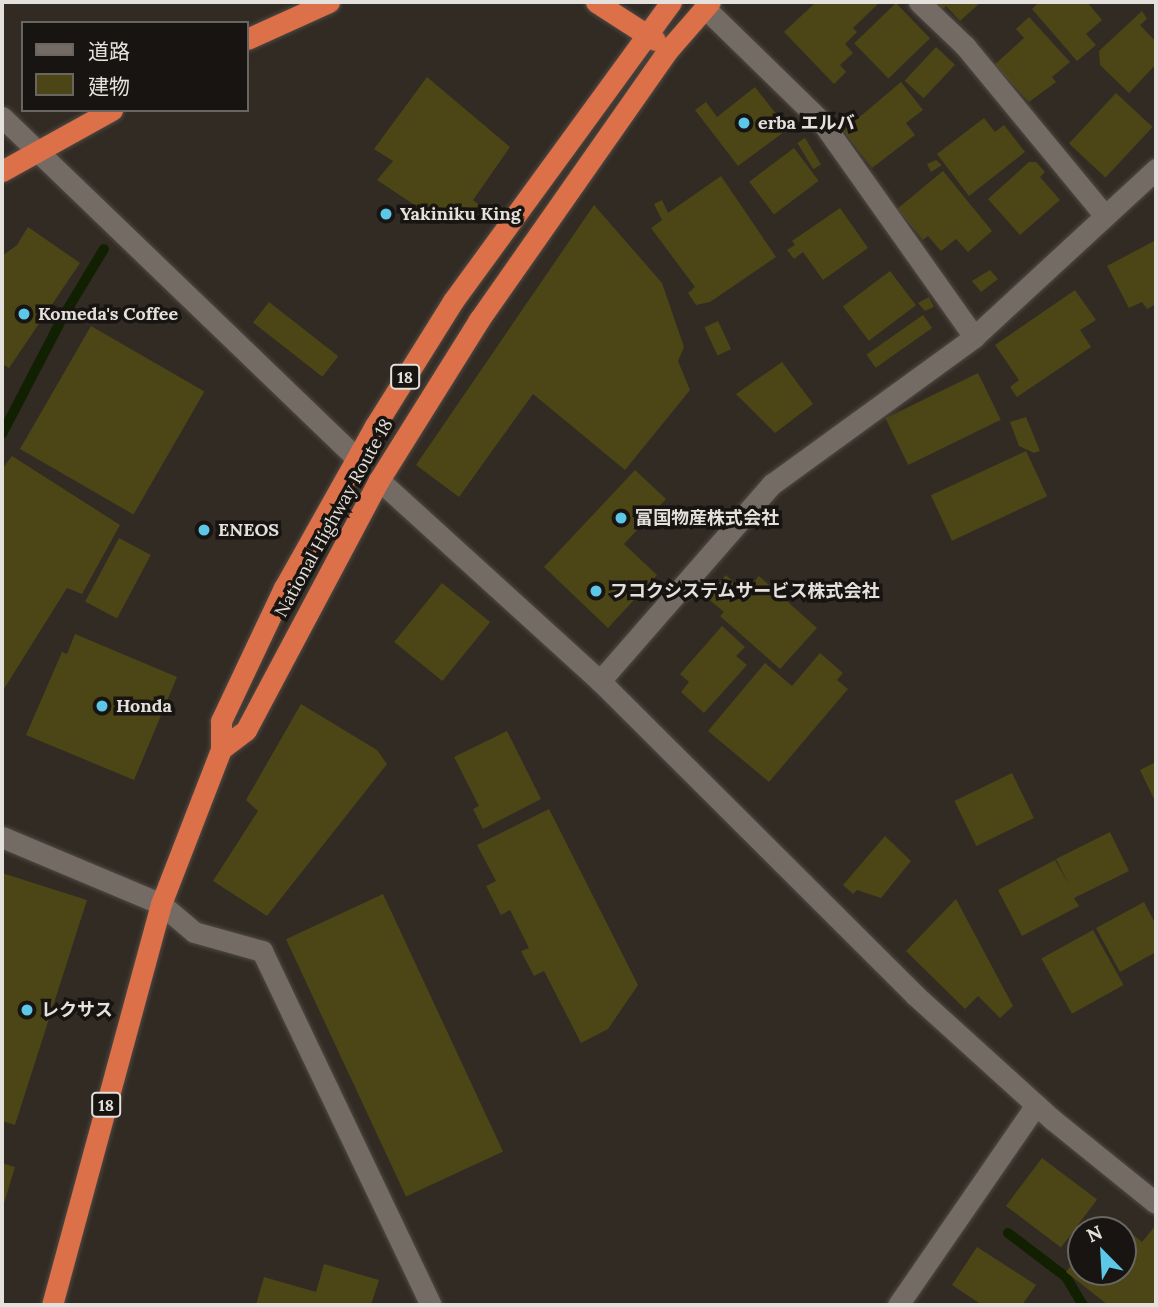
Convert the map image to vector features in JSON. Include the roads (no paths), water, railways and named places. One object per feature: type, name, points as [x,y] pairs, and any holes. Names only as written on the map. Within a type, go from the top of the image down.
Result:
[{"type":"highway","points":[[248,39],[329,2]]},
{"type":"highway","points":[[596,2],[669,49]]},
{"type":"highway","name":"National Highway Route 18","points":[[52,1305],[161,904],[221,749],[221,721],[284,588],[357,459],[470,273],[671,2]]},
{"type":"highway","name":"National Highway Route 18","points":[[221,749],[246,730],[379,480],[479,320],[669,49],[707,5]]},
{"type":"highway","points":[[2,171],[109,112]]},
{"type":"street","points":[[919,2],[965,46],[1105,216]]},
{"type":"street","points":[[707,5],[822,122],[974,337]]},
{"type":"street","points":[[2,117],[357,459]]},
{"type":"street","points":[[600,681],[772,484],[974,337],[1156,169]]},
{"type":"street","points":[[379,480],[600,681],[812,896],[1036,1105],[1156,1203]]},
{"type":"street","points":[[2,837],[161,904],[194,932],[262,951],[431,1305]]},
{"type":"street","points":[[898,1305],[1036,1105]]},
{"type":"waterway","points":[[2,434],[64,315],[104,249]]},
{"type":"waterway","points":[[1008,1233],[1066,1277],[1083,1305]]},
{"type":"place","name":"erba エルバ","points":[[744,123]]},
{"type":"place","name":"Yakiniku King","points":[[386,214]]},
{"type":"place","name":"Komeda's Coffee","points":[[24,314]]},
{"type":"place","name":"富国物産株式会社","points":[[621,518]]},
{"type":"place","name":"ENEOS","points":[[204,530]]},
{"type":"place","name":"フコクシステムサービス株式会社","points":[[596,591]]},
{"type":"place","name":"Honda","points":[[102,706]]},
{"type":"place","name":"レクサス","points":[[27,1010]]}]
